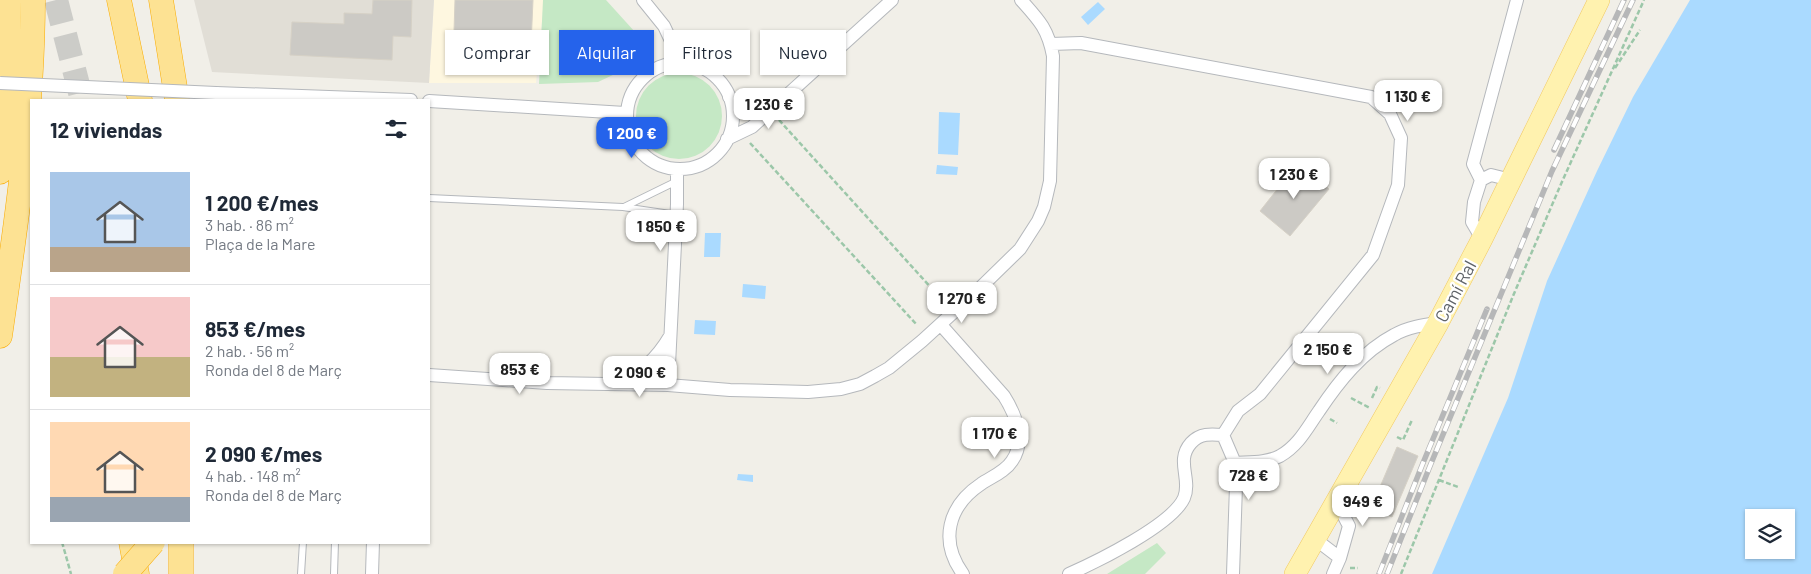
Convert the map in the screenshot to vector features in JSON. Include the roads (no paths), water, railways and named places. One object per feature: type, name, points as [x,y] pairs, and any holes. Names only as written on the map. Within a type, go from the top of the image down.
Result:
[{"type":"highway","points":[[0,172],[8,65],[9,0]]},
{"type":"highway","points":[[0,336],[14,242],[26,130],[33,31],[33,0]]},
{"type":"highway","points":[[119,0],[140,99]]},
{"type":"highway","points":[[161,0],[177,99]]},
{"type":"highway","points":[[131,544],[137,574]]},
{"type":"highway","points":[[140,544],[141,574]]},
{"type":"highway","points":[[125,574],[151,544]]},
{"type":"highway","points":[[180,544],[181,574]]},
{"type":"main road","name":"Camí Ral","points":[[1295,574],[1438,323],[1482,239],[1599,0]]},
{"type":"street","points":[[643,0],[666,30]]},
{"type":"street","points":[[727,140],[752,127],[892,0]]},
{"type":"street","points":[[430,375],[547,383],[668,385],[730,390],[808,392],[841,389],[860,384],[889,368],[941,325],[1020,248],[1038,221],[1044,207],[1050,181],[1053,56],[1045,28],[1021,0]]},
{"type":"street","points":[[1482,239],[1472,222],[1474,202],[1481,180],[1473,164],[1517,0]]},
{"type":"street","points":[[1051,44],[1081,43],[1371,97],[1390,114],[1400,138],[1398,185],[1374,255],[1260,394],[1238,411],[1223,435]]},
{"type":"street","points":[[664,66],[648,74],[635,87],[628,98],[625,113],[628,129],[635,142],[648,157],[677,176]]},
{"type":"street","points":[[677,176],[706,162],[722,148],[733,125],[729,97],[721,84],[712,75]]},
{"type":"street","points":[[0,83],[383,99]]},
{"type":"street","points":[[729,97],[738,102],[761,104],[791,92]]},
{"type":"street","points":[[430,101],[625,113]]},
{"type":"street","points":[[1481,180],[1491,175],[1511,180]]},
{"type":"street","points":[[668,385],[677,215],[677,176]]},
{"type":"street","points":[[1234,463],[1264,461],[1278,457],[1294,447],[1307,432],[1336,386],[1373,349],[1394,334],[1416,326],[1438,323]]},
{"type":"street","points":[[941,325],[1004,396],[1010,405],[1019,429],[1017,448],[1012,462],[1004,470],[971,491],[957,507],[952,518],[949,531],[952,555],[962,574]]},
{"type":"street","points":[[612,384],[643,369],[664,347],[671,334]]},
{"type":"street","points":[[1069,574],[1138,538],[1173,512],[1184,498],[1186,488],[1183,463],[1186,450],[1196,438],[1202,435],[1223,435]]},
{"type":"street","points":[[1223,435],[1234,463],[1236,486],[1233,574]]},
{"type":"street","points":[[1333,574],[1340,558],[1349,526],[1336,500]]},
{"type":"street","points":[[1315,539],[1340,558]]},
{"type":"street","points":[[372,574],[373,544]]},
{"type":"lane","points":[[623,207],[677,176]]},
{"type":"lane","points":[[430,198],[623,207],[677,215]]},
{"type":"lane","points":[[300,574],[303,544]]},
{"type":"lane","points":[[334,574],[335,544]]},
{"type":"water","points":[[1690,0],[1811,0],[1811,574],[1432,574],[1508,398],[1547,281],[1633,97]]},
{"type":"water","points":[[1098,2],[1105,9],[1088,25],[1081,17]]},
{"type":"water","points":[[939,112],[960,113],[958,155],[938,154]]},
{"type":"water","points":[[937,165],[958,167],[957,175],[936,174]]},
{"type":"water","points":[[705,233],[721,233],[720,257],[704,257]]},
{"type":"water","points":[[743,284],[766,286],[765,299],[742,297]]},
{"type":"water","points":[[695,320],[716,321],[715,335],[694,334]]},
{"type":"water","points":[[738,474],[753,475],[753,482],[737,480]]},
{"type":"tunnel","points":[[56,0],[82,99]]},
{"type":"railway","points":[[1554,150],[1624,0]]},
{"type":"railway","points":[[1387,574],[1552,171],[1633,0]]},
{"type":"railway","points":[[1379,574],[1487,309]]}]
